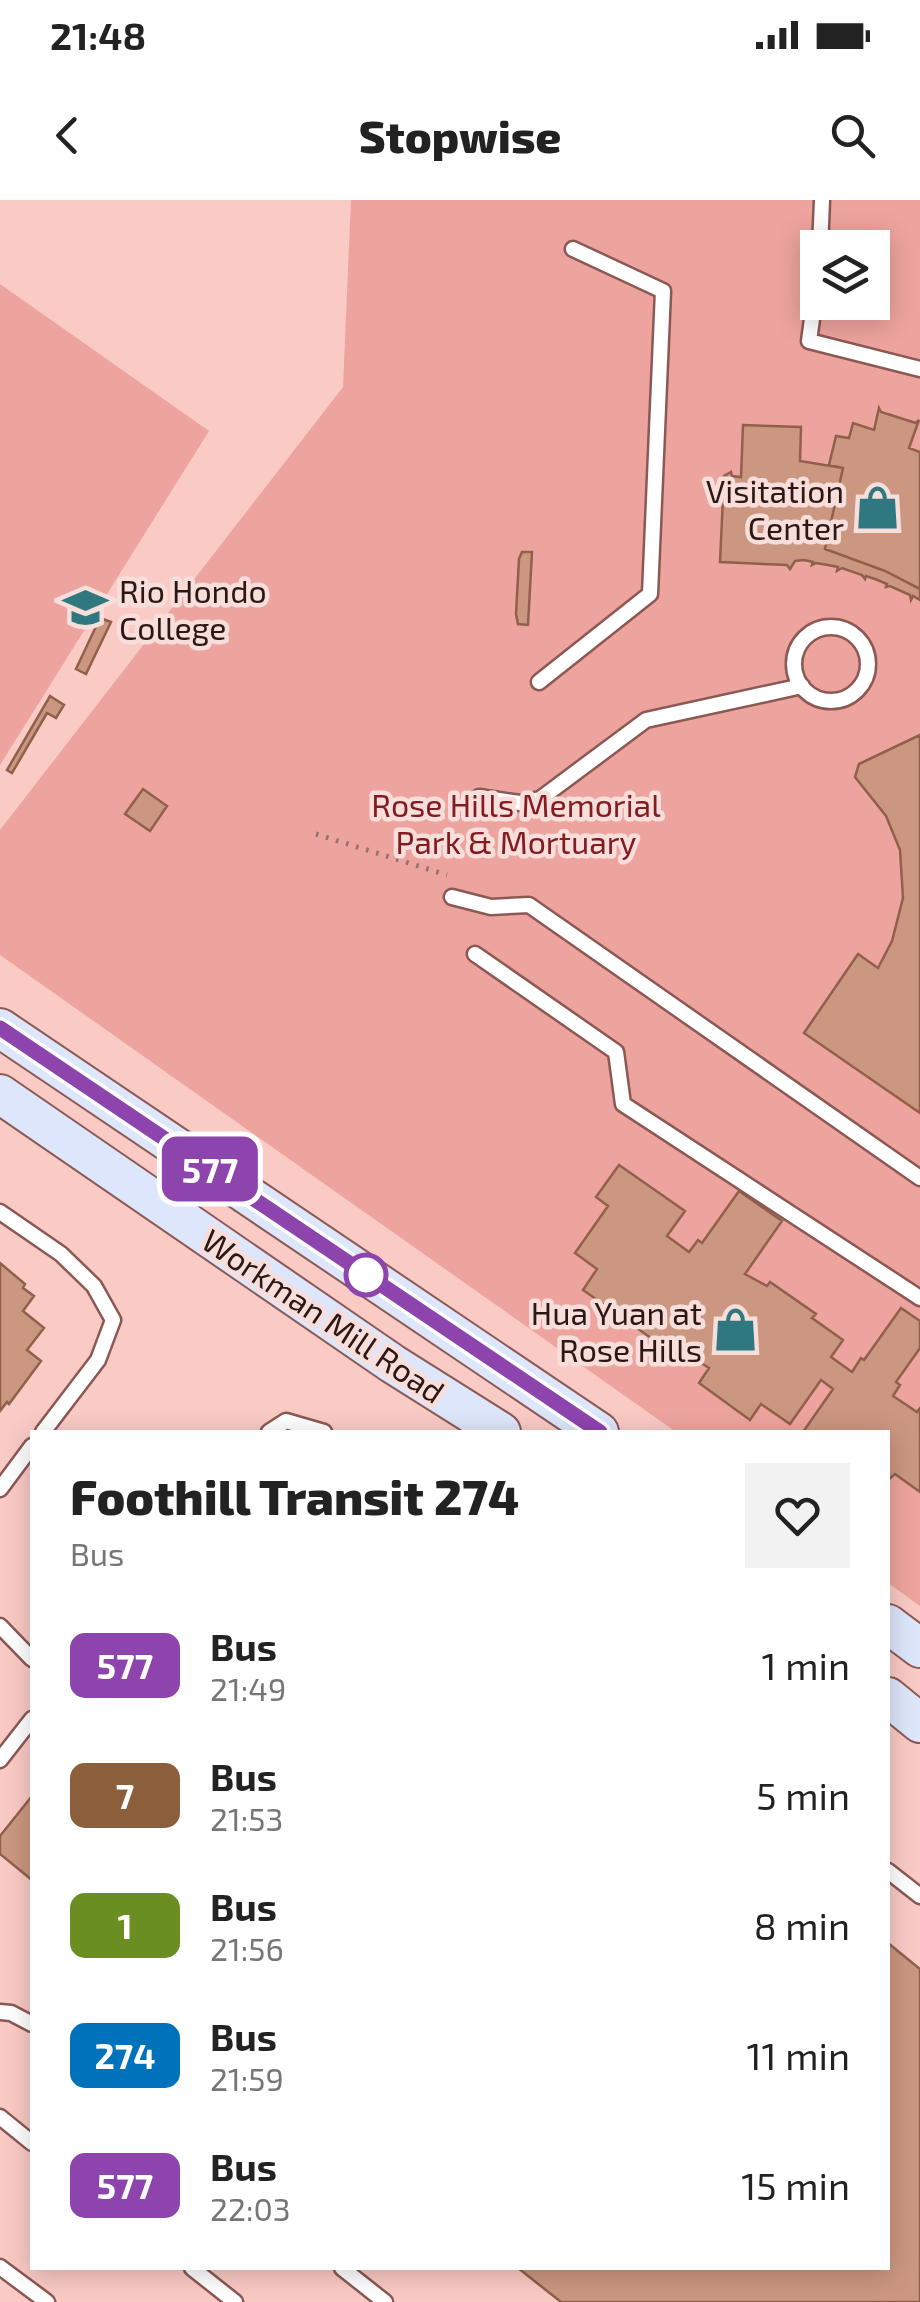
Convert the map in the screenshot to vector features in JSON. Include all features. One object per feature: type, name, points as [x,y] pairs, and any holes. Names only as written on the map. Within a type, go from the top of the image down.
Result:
[{"type":"main road","name":"Workman Mill Road","points":[[0,1028],[597,1430]]},
{"type":"main road","name":"Workman Mill Road","points":[[0,1094],[393,1364],[498,1430]]},
{"type":"main road","points":[[890,1626],[920,1648]]},
{"type":"main road","points":[[890,1672],[920,1694]]},
{"type":"main road","points":[[890,1699],[920,1723]]},
{"type":"lane","points":[[821,230],[822,200]]},
{"type":"lane","points":[[540,682],[650,594],[663,291],[573,249]]},
{"type":"lane","points":[[811,320],[808,342],[920,369]]},
{"type":"lane","points":[[479,798],[520,803],[540,799],[646,720],[802,686],[820,699],[832,701],[854,692],[867,672],[868,661],[859,639],[837,627],[813,631],[796,650],[794,662],[802,686]]},
{"type":"lane","points":[[452,897],[491,907],[528,906],[920,1178]]},
{"type":"lane","points":[[475,954],[616,1052],[623,1104],[920,1298]]},
{"type":"lane","points":[[0,1212],[62,1254],[94,1286],[113,1320],[98,1360],[45,1430]]},
{"type":"lane","points":[[272,1430],[286,1421],[317,1430]]},
{"type":"lane","points":[[0,1489],[30,1449]]},
{"type":"lane","points":[[0,1626],[30,1656]]},
{"type":"lane","points":[[0,1760],[30,1722]]},
{"type":"lane","points":[[890,1872],[920,1896]]},
{"type":"lane","points":[[0,2012],[11,2012],[30,2023]]},
{"type":"lane","points":[[0,2117],[30,2140]]},
{"type":"lane","points":[[0,2267],[46,2302]]},
{"type":"lane","points":[[195,2270],[236,2302]]},
{"type":"lane","points":[[345,2270],[385,2302]]},
{"type":"path","points":[[316,834],[459,879]]},
{"type":"green space","name":"Rose Hills Memorial Park & Mortuary","points":[[351,200],[920,200],[920,1606],[890,1584],[890,1430],[673,1430],[0,955],[0,830],[343,387]]},
{"type":"green space","points":[[0,284],[209,431],[0,765]]},
{"type":"building","name":"Visitation Center","points":[[879,408],[916,423],[919,420],[909,448],[920,452],[920,589],[885,571],[825,549],[843,468],[829,465],[836,436],[849,438],[853,423],[874,430]]},
{"type":"building","points":[[743,425],[801,427],[800,461],[843,468],[825,549],[885,571],[920,589],[920,600],[913,596],[911,600],[910,595],[875,579],[804,560],[795,561],[790,569],[787,565],[720,562],[724,476],[731,472],[732,476],[741,477]]},
{"type":"building","points":[[522,552],[532,552],[528,625],[518,624],[516,614]]},
{"type":"building","points":[[100,618],[111,622],[86,674],[76,669]]},
{"type":"building","points":[[50,696],[64,705],[56,718],[47,713],[12,773],[7,770]]},
{"type":"building","points":[[920,735],[920,1113],[804,1033],[858,954],[878,968],[892,941],[903,898],[900,850],[886,816],[855,777],[859,764]]},
{"type":"building","points":[[143,789],[167,806],[150,831],[125,814]]},
{"type":"building","name":"Hua Yuan at Rose Hills","points":[[619,1165],[685,1211],[667,1236],[689,1252],[698,1240],[702,1243],[739,1191],[782,1221],[745,1274],[767,1286],[770,1282],[816,1314],[812,1318],[843,1340],[831,1357],[852,1372],[901,1308],[920,1321],[920,1348],[896,1382],[900,1385],[893,1396],[917,1412],[920,1408],[920,1492],[895,1474],[890,1478],[890,1430],[804,1430],[833,1389],[821,1380],[790,1424],[761,1404],[750,1420],[699,1383],[709,1368],[689,1355],[685,1362],[583,1290],[597,1269],[575,1253],[608,1206],[596,1197]]},
{"type":"building","points":[[0,1263],[34,1296],[23,1311],[44,1328],[27,1350],[41,1361],[0,1411]]},
{"type":"building","points":[[30,1798],[30,1878],[0,1854],[0,1836]]},
{"type":"building","points":[[890,1945],[920,1969],[920,2302],[561,2302],[521,2270],[890,2270]]},
{"type":"bus line","name":"577","points":[[0,1028],[597,1430]]},
{"type":"place","name":"Visitation Center","points":[[877,508]]},
{"type":"place","name":"Rio Hondo College","points":[[86,608]]},
{"type":"place","name":"Hua Yuan at Rose Hills","points":[[735,1330]]}]
